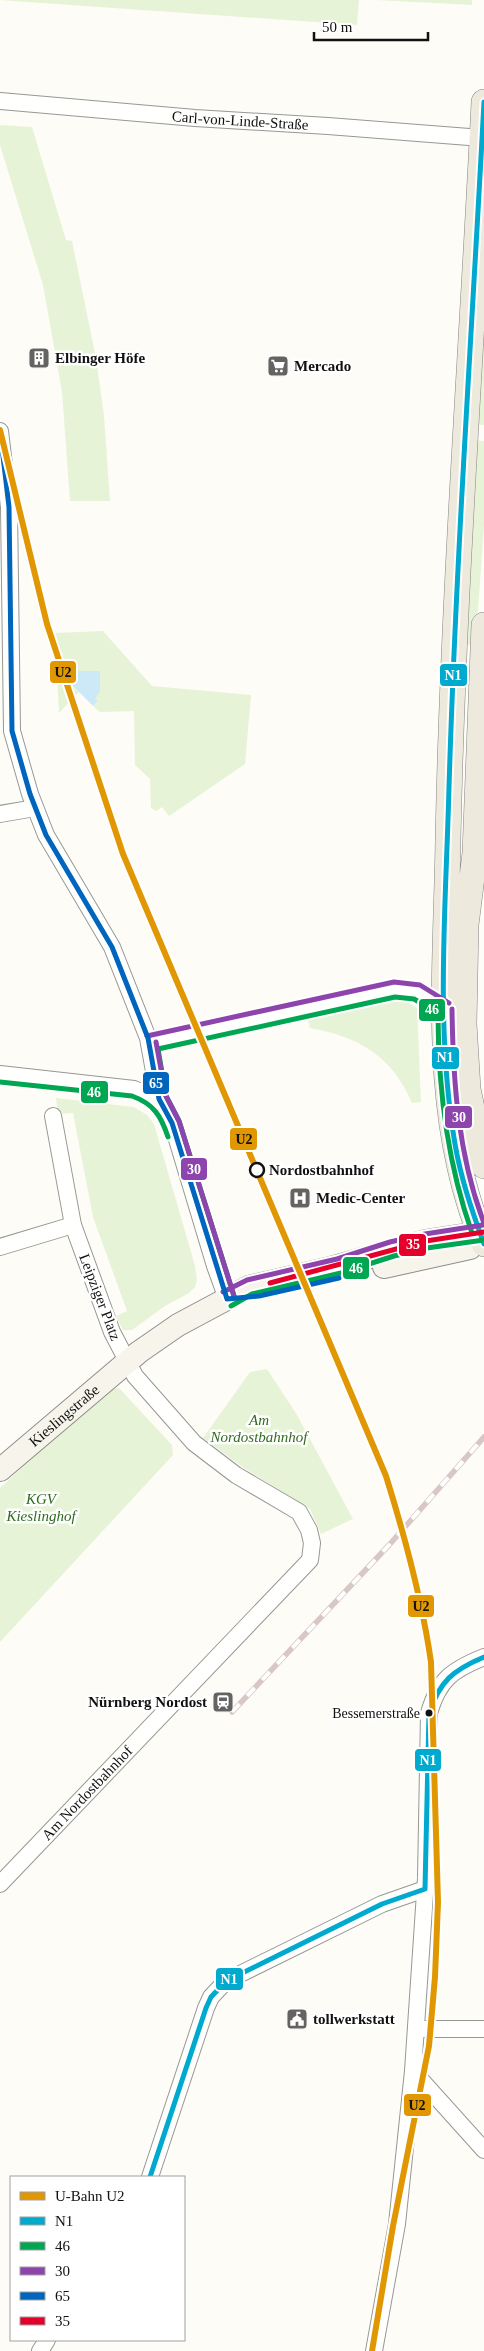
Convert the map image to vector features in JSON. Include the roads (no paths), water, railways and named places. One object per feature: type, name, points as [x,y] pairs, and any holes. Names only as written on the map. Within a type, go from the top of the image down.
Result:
[{"type":"main road","points":[[483,1238],[462,1176],[449,1111],[445,1010],[450,716],[484,102]]},
{"type":"main road","points":[[484,625],[480,817],[466,925],[465,1038],[468,1088],[484,1166]]},
{"type":"street","name":"Carl-von-Linde-Straße","points":[[0,101],[195,118],[482,138]]},
{"type":"street","points":[[0,431],[5,459],[10,536],[12,731],[35,808],[46,835],[112,947],[149,1043],[159,1099],[172,1123],[226,1300]]},
{"type":"street","points":[[0,814],[35,808]]},
{"type":"street","points":[[149,1043],[395,989],[417,992],[445,1010]]},
{"type":"street","points":[[0,1064],[24,1076]]},
{"type":"street","points":[[0,1074],[134,1089],[159,1099]]},
{"type":"street","name":"Leipziger Platz","points":[[53,1116],[73,1225],[94,1288],[126,1362],[169,1331],[249,1287],[333,1268],[392,1249],[483,1238]]},
{"type":"street","points":[[0,1247],[73,1225]]},
{"type":"street","name":"Kieslingstraße","points":[[0,1470],[126,1362]]},
{"type":"street","name":"Am Nordostbahnhof","points":[[0,1884],[310,1560],[312,1543],[309,1530],[299,1512],[236,1475],[194,1443],[147,1391],[126,1362]]},
{"type":"street","points":[[374,2351],[397,2224],[413,2071],[425,1889],[429,1713],[435,1693],[445,1679],[467,1664],[484,1657]]},
{"type":"street","points":[[150,2176],[206,2008],[218,1988],[226,1982],[382,1904],[425,1889]]},
{"type":"street","points":[[416,2029],[484,2029]]},
{"type":"street","points":[[413,2071],[484,2150]]},
{"type":"water","points":[[71,671],[100,671],[100,692],[95,698],[98,701],[93,706],[72,685]]},
{"type":"railway","points":[[232,1712],[390,1544],[484,1437]]},
{"type":"metro line","name":"U2","points":[[0,430],[47,624],[123,854],[386,1476],[406,1545],[423,1615],[431,1662],[438,1902],[435,1977],[429,2046],[393,2226],[372,2351]]},
{"type":"place","name":"Elbinger Höfe","points":[[39,358]]},
{"type":"place","name":"Mercado","points":[[278,366]]},
{"type":"place","name":"Nordostbahnhof","points":[[257,1170]]},
{"type":"place","name":"Medic-Center","points":[[300,1198]]},
{"type":"place","name":"Nürnberg Nordost","points":[[223,1702]]},
{"type":"place","name":"Bessemerstraße","points":[[429,1713]]},
{"type":"place","name":"tollwerkstatt","points":[[297,2019]]},
{"type":"park label","name":"KGV Kieslinghof","points":[[41,1508]]}]
